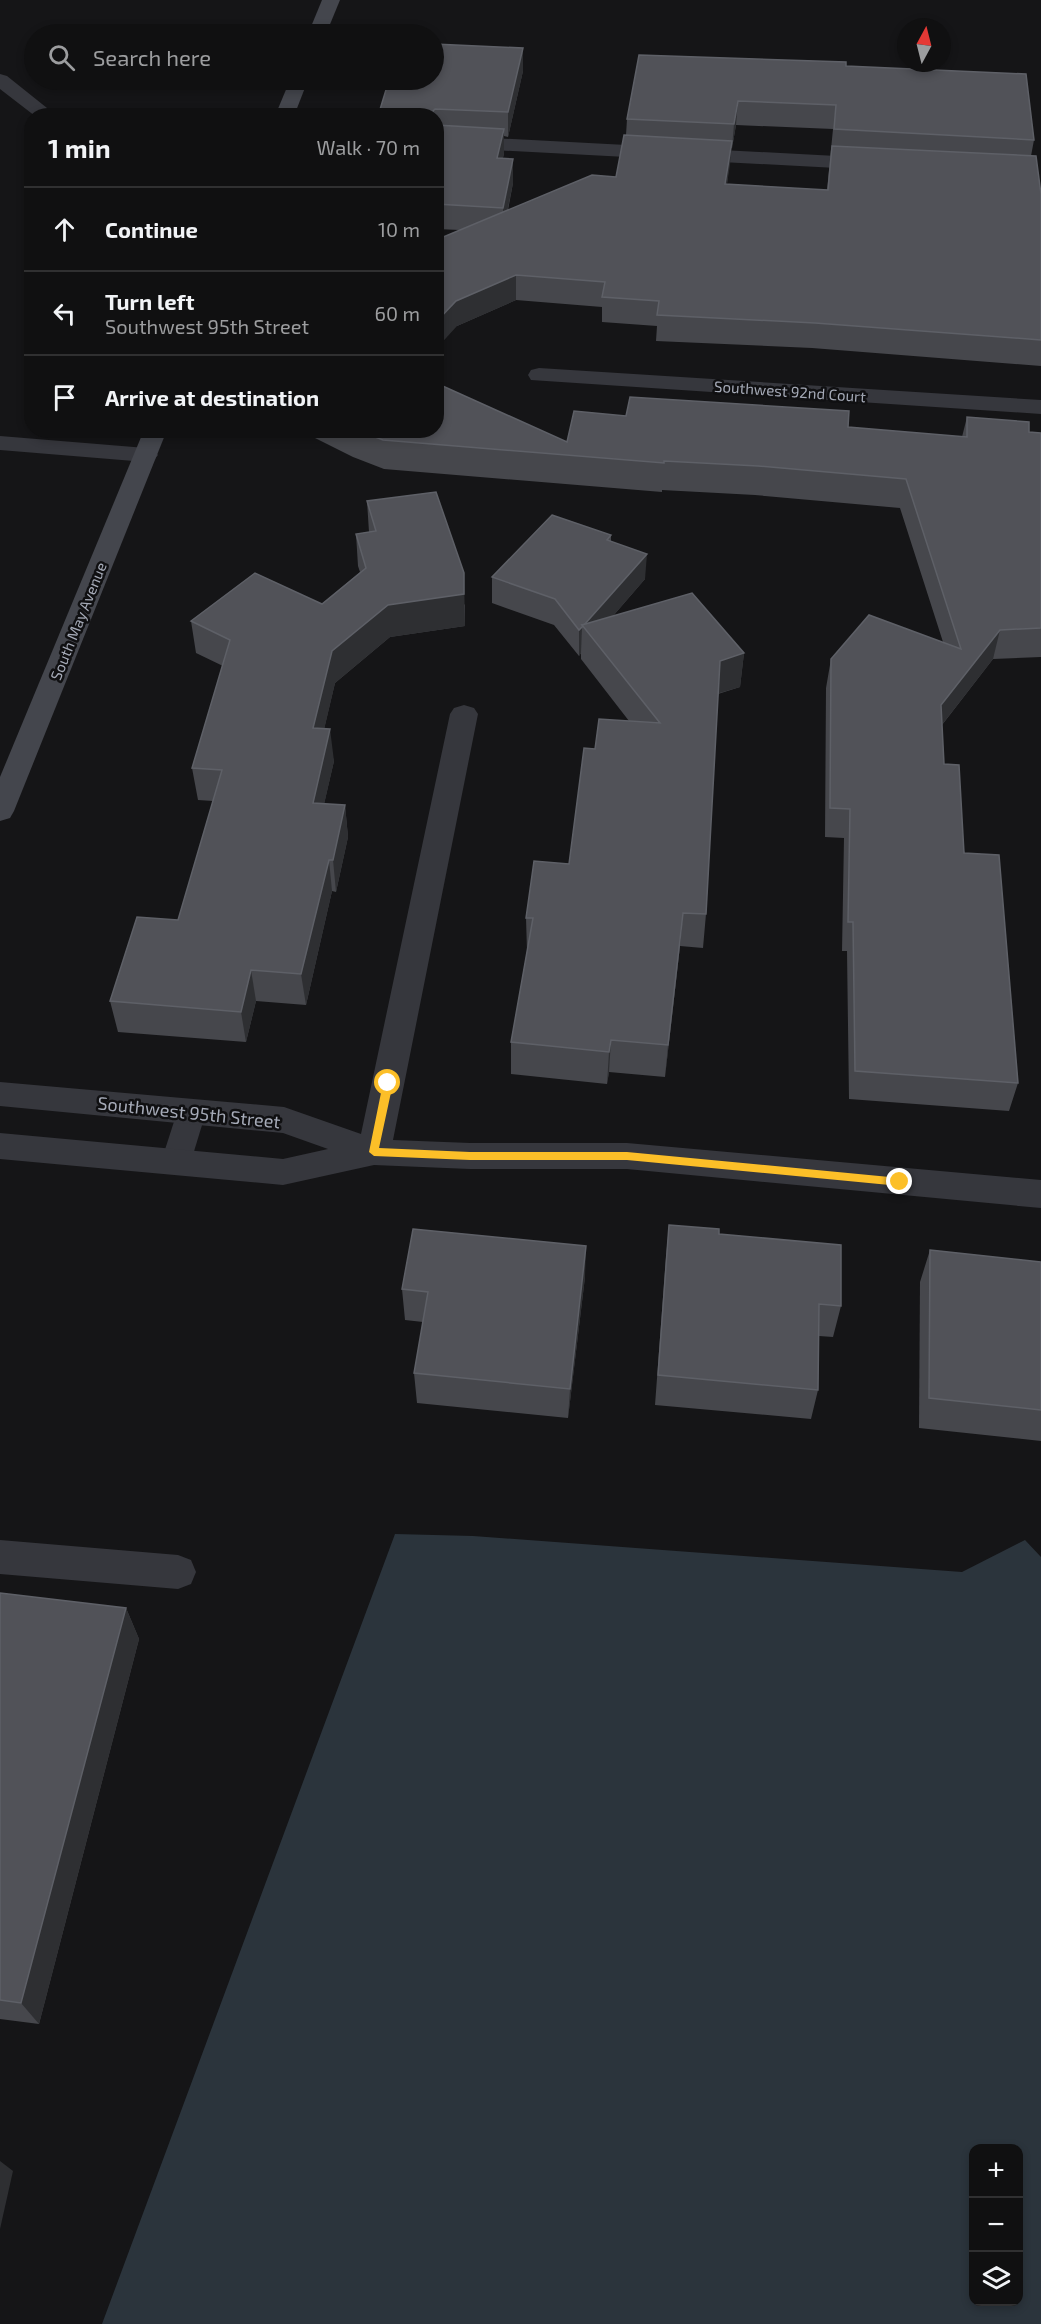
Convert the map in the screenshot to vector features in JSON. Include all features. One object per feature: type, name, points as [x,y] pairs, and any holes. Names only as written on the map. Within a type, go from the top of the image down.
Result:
[{"type":"main road","points":[[321,24],[331,0]]},
{"type":"main road","points":[[287,108],[294,90]]},
{"type":"main road","name":"South May Avenue","points":[[0,811],[153,438]]},
{"type":"street","points":[[0,80],[37,108]]},
{"type":"street","points":[[444,141],[899,166]]},
{"type":"street","name":"Southwest 92nd Court","points":[[539,375],[1041,407]]},
{"type":"street","points":[[0,443],[146,455]]},
{"type":"street","points":[[374,1152],[464,714]]},
{"type":"street","name":"Southwest 95th Street","points":[[0,1094],[284,1120],[374,1152]]},
{"type":"street","name":"Southwest 95th Street","points":[[0,1146],[283,1172],[374,1152],[470,1156],[627,1156],[1041,1194]]},
{"type":"lane","points":[[177,1162],[191,1112]]},
{"type":"lane","points":[[0,1557],[178,1572]]},
{"type":"shaded area","points":[[395,1534],[473,1536],[962,1572],[1025,1540],[1041,1557],[1041,2324],[102,2324]]},
{"type":"building","points":[[444,44],[523,48],[508,112],[444,108],[380,108],[386,90],[444,90]]},
{"type":"building","points":[[639,55],[846,62],[846,66],[897,68],[897,72],[951,71],[1026,74],[1034,140],[834,129],[836,105],[738,101],[734,124],[627,119]]},
{"type":"building","points":[[444,125],[504,129],[497,158],[513,159],[503,208],[444,204]]},
{"type":"building","points":[[624,135],[732,141],[725,184],[828,190],[832,146],[1036,156],[1041,194],[1041,340],[815,323],[657,315],[659,301],[602,297],[605,282],[516,275],[456,301],[444,314],[444,237],[592,175],[616,177]]},
{"type":"building","points":[[444,387],[567,442],[574,411],[626,416],[630,397],[849,411],[848,427],[967,437],[967,417],[1029,422],[1029,432],[1041,433],[1041,628],[1000,630],[941,705],[944,764],[959,765],[964,853],[999,855],[1018,1083],[855,1071],[853,922],[848,922],[850,809],[830,808],[831,659],[869,615],[961,649],[906,479],[758,466],[664,461],[664,463],[378,438],[444,438]]},
{"type":"building","points":[[436,492],[464,573],[464,594],[388,605],[332,651],[313,728],[330,729],[313,803],[345,805],[333,860],[329,860],[301,974],[251,970],[241,1012],[110,1001],[137,917],[178,920],[222,770],[192,768],[230,640],[191,621],[255,573],[322,604],[366,568],[356,534],[376,531],[367,501]]},
{"type":"building","points":[[552,515],[611,535],[607,540],[647,554],[579,630],[555,599],[492,577]]},
{"type":"building","points":[[692,593],[744,653],[720,661],[706,914],[683,913],[668,1045],[611,1040],[609,1052],[511,1042],[533,918],[526,918],[534,861],[569,864],[584,748],[595,749],[599,719],[660,723],[582,625]]},
{"type":"building","points":[[669,1225],[719,1229],[719,1234],[841,1245],[841,1306],[819,1304],[818,1390],[658,1375]]},
{"type":"building","points":[[413,1229],[586,1246],[570,1389],[414,1373],[428,1292],[402,1289]]},
{"type":"building","points":[[930,1250],[1041,1262],[1041,1410],[929,1398]]},
{"type":"building","points":[[0,1593],[126,1608],[21,2003],[0,2000]]},
{"type":"route","points":[[388,1083],[374,1152],[470,1156],[627,1156],[900,1182]]}]
